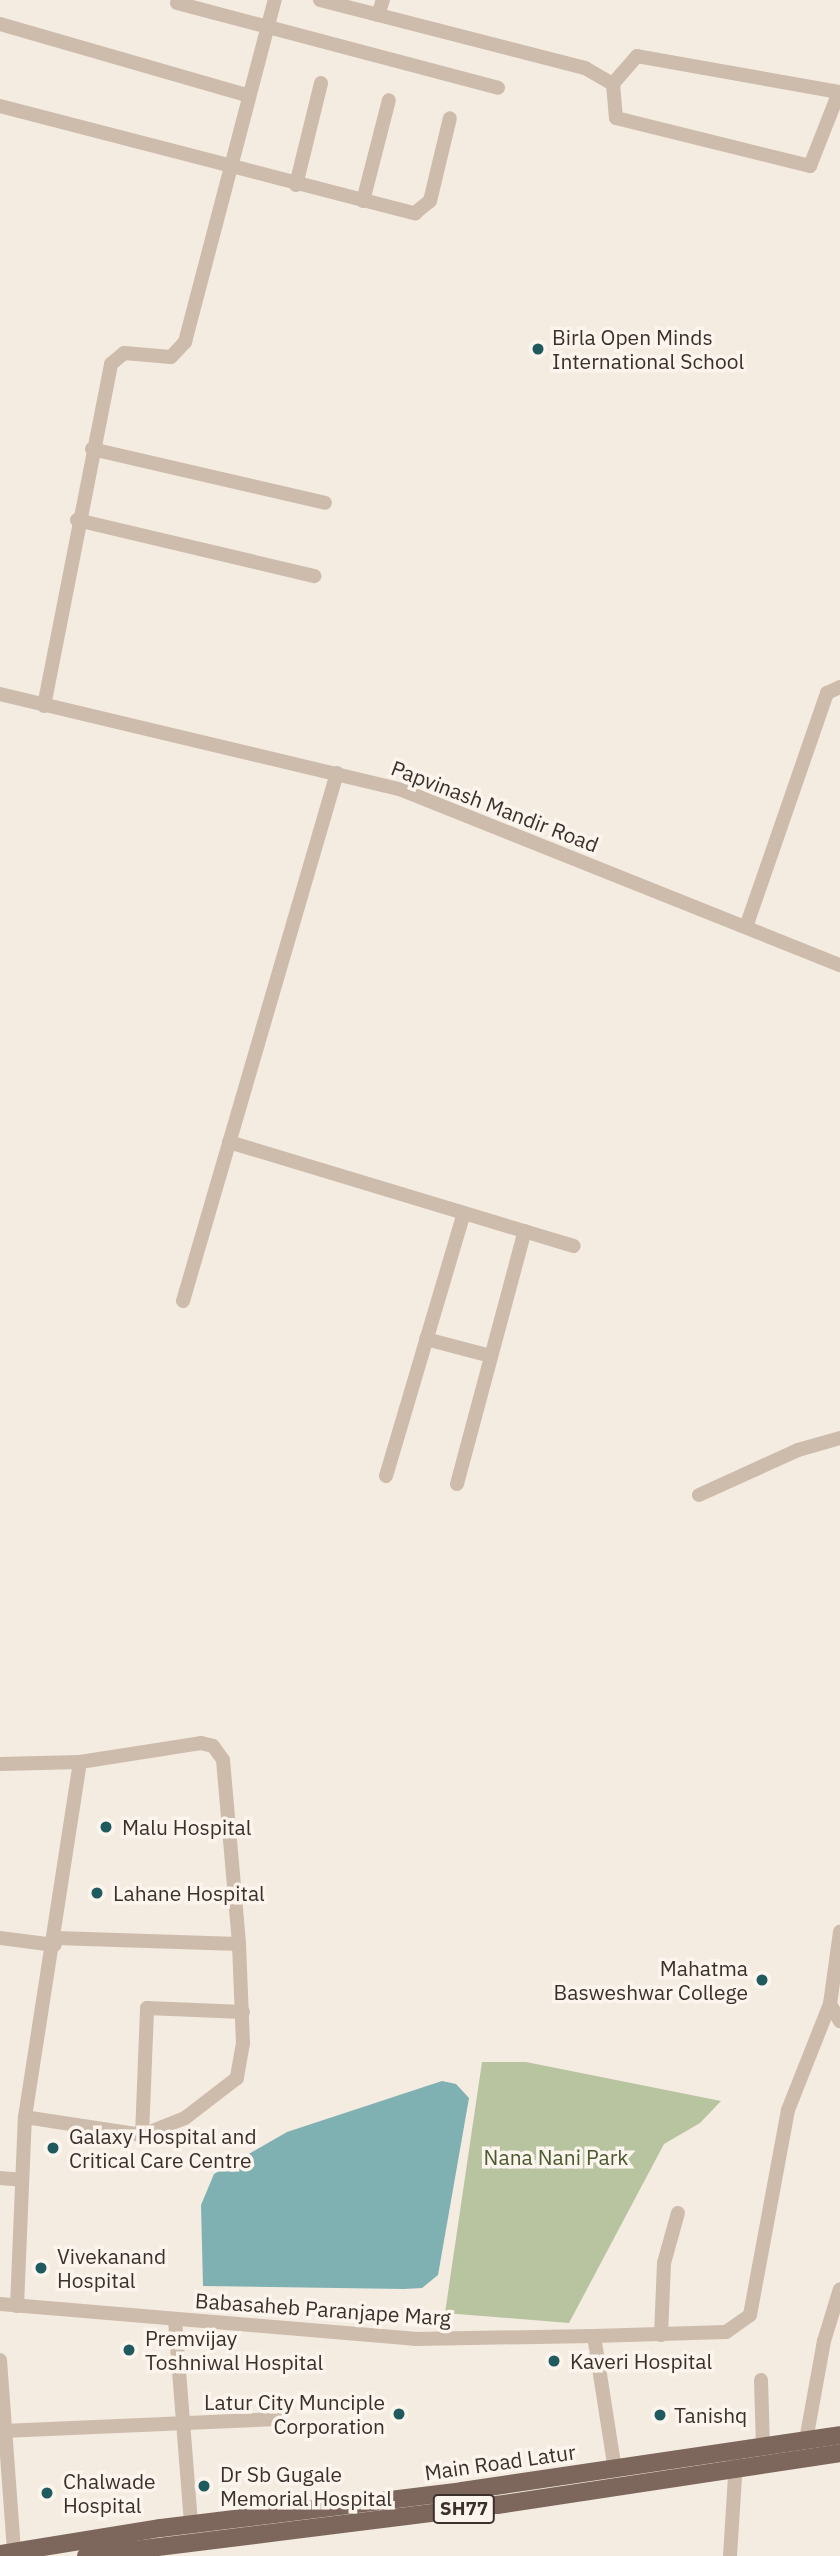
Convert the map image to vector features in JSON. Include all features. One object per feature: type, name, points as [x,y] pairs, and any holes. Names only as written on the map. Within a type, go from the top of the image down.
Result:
[{"type":"main road","name":"Main Road Latur","points":[[86,2556],[840,2435]]},
{"type":"main road","name":"Main Road Latur","points":[[7,2553],[191,2524],[351,2514],[737,2470],[840,2453]]},
{"type":"street","points":[[44,706],[77,520],[116,358],[124,352],[171,357],[186,342],[275,0]]},
{"type":"street","points":[[320,0],[585,68],[613,84]]},
{"type":"street","points":[[378,15],[383,0]]},
{"type":"street","points":[[177,3],[498,88]]},
{"type":"street","points":[[0,23],[249,96]]},
{"type":"street","points":[[637,56],[839,92],[810,166],[616,118],[613,84],[637,56]]},
{"type":"street","points":[[296,185],[321,83]]},
{"type":"street","points":[[363,201],[388,100]]},
{"type":"street","points":[[0,106],[230,169],[415,213],[426,208],[450,118]]},
{"type":"street","points":[[92,449],[325,503]]},
{"type":"street","points":[[77,520],[314,576]]},
{"type":"street","points":[[746,927],[827,693],[840,687]]},
{"type":"street","name":"Papvinash Mandir Road","points":[[0,694],[337,774],[437,802],[840,965]]},
{"type":"street","points":[[183,1301],[337,774]]},
{"type":"street","points":[[229,1142],[574,1247]]},
{"type":"street","points":[[386,1476],[464,1213]]},
{"type":"street","points":[[457,1484],[525,1231]]},
{"type":"street","points":[[426,1339],[491,1356]]},
{"type":"street","points":[[699,1495],[798,1450],[840,1438]]},
{"type":"street","points":[[0,1764],[80,1762],[201,1743],[219,1751],[239,1944],[243,2012],[242,2062],[237,2078],[186,2118],[142,2135],[25,2117]]},
{"type":"street","points":[[17,2306],[25,2117],[55,1941],[80,1762]]},
{"type":"street","name":"Babasaheb Paranjape Marg","points":[[0,2304],[415,2339],[726,2332],[750,2315],[794,2085],[830,2004],[837,1974],[840,1932]]},
{"type":"street","points":[[0,1938],[239,1944]]},
{"type":"street","points":[[830,2004],[840,2021]]},
{"type":"street","points":[[142,2135],[147,2008],[243,2012]]},
{"type":"street","points":[[0,2178],[21,2179]]},
{"type":"street","points":[[661,2335],[664,2263],[678,2213]]},
{"type":"street","points":[[806,2440],[824,2341],[840,2289]]},
{"type":"street","points":[[176,2320],[181,2424],[191,2524]]},
{"type":"street","points":[[594,2336],[615,2470]]},
{"type":"street","points":[[0,2360],[7,2553]]},
{"type":"street","points":[[761,2380],[763,2446]]},
{"type":"street","points":[[3,2431],[278,2419]]},
{"type":"street","points":[[730,2556],[736,2451]]},
{"type":"green space","name":"Nana Nani Park","points":[[482,2062],[526,2062],[721,2101],[700,2123],[664,2144],[569,2323],[445,2313]]},
{"type":"water","points":[[442,2081],[456,2084],[469,2098],[438,2275],[422,2288],[404,2289],[203,2286],[201,2205],[214,2174],[287,2132]]},
{"type":"place","name":"Birla Open Minds International School","points":[[538,349]]},
{"type":"place","name":"Malu Hospital","points":[[106,1827]]},
{"type":"place","name":"Lahane Hospital","points":[[97,1893]]},
{"type":"place","name":"Mahatma Basweshwar College","points":[[762,1980]]},
{"type":"place","name":"Galaxy Hospital and Critical Care Centre","points":[[53,2148]]},
{"type":"place","name":"Vivekanand Hospital","points":[[41,2268]]},
{"type":"place","name":"Premvijay Toshniwal Hospital","points":[[129,2350]]},
{"type":"place","name":"Kaveri Hospital","points":[[554,2361]]},
{"type":"place","name":"Latur City Munciple Corporation","points":[[399,2414]]},
{"type":"place","name":"Tanishq","points":[[660,2415]]},
{"type":"place","name":"Dr Sb Gugale Memorial Hospital","points":[[204,2486]]},
{"type":"place","name":"Chalwade Hospital","points":[[47,2493]]}]
